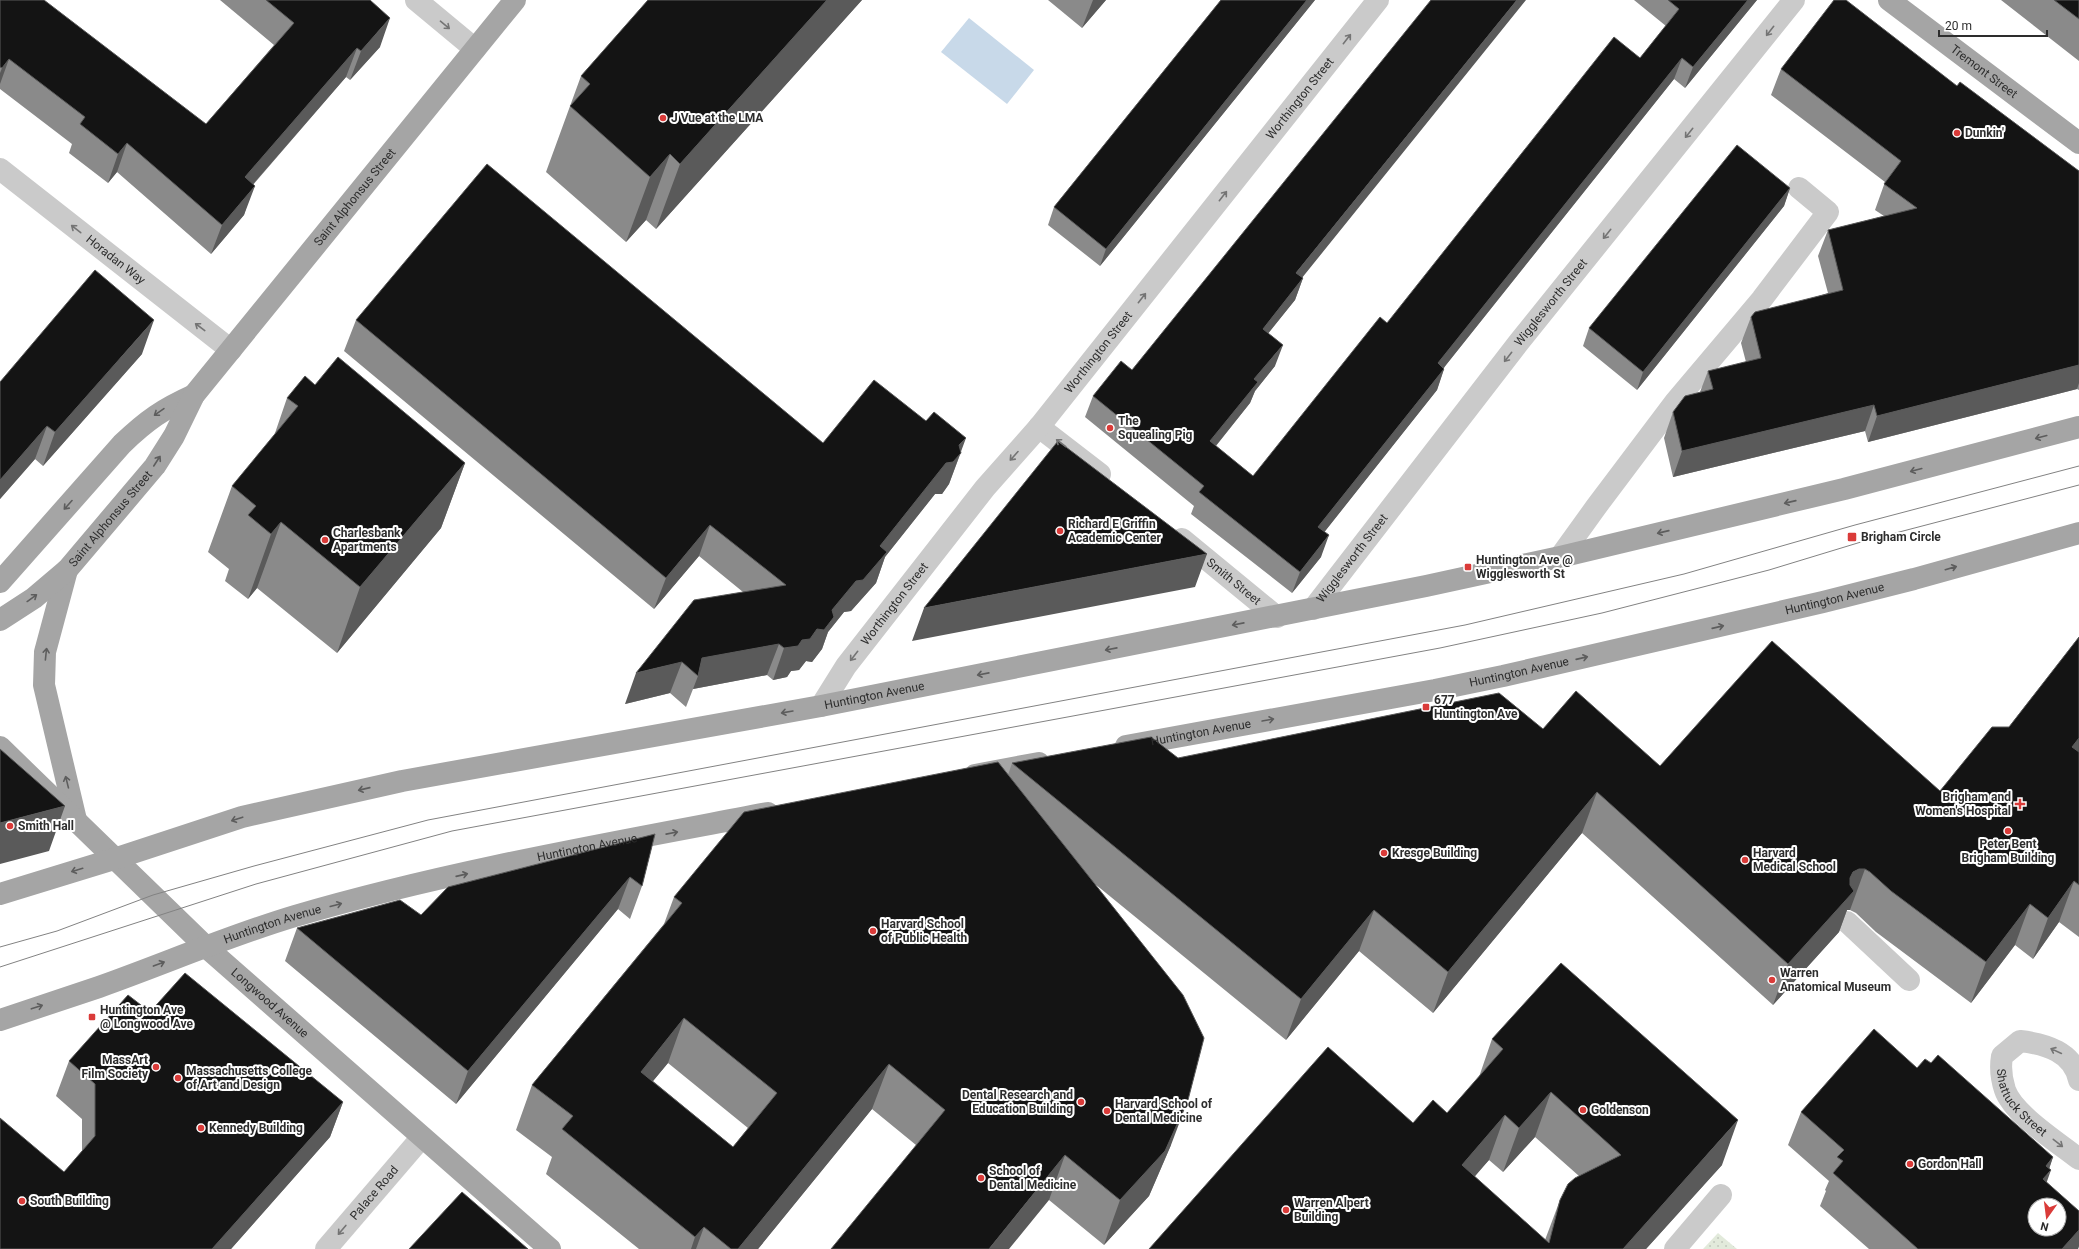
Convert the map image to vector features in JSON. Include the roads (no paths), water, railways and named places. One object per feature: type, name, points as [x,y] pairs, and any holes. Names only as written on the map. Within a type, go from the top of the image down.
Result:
[{"type":"main road","name":"Tremont Street","points":[[1889,0],[2079,143]]},
{"type":"main road","name":"Saint Alphonsus Street","points":[[0,620],[34,598],[67,570],[154,466],[174,436],[194,395],[514,1]]},
{"type":"main road","name":"Saint Alphonsus Street","points":[[0,582],[122,444],[139,428],[166,408],[194,395]]},
{"type":"main road","name":"Huntington Avenue","points":[[0,894],[114,859],[242,817],[402,781],[821,706],[1277,617],[1560,557],[1844,489],[2079,427]]},
{"type":"main road","name":"Huntington Avenue","points":[[1108,750],[1435,690],[1511,674],[1830,600],[1914,579],[2079,533]]},
{"type":"main road","points":[[67,570],[45,652],[44,685],[76,820]]},
{"type":"main road","name":"Longwood Avenue","points":[[0,747],[114,859],[171,911],[206,946],[550,1249]]},
{"type":"main road","points":[[952,779],[1061,759]]},
{"type":"main road","name":"Huntington Avenue","points":[[0,1020],[100,986],[206,946],[294,917],[383,892],[531,859],[790,809]]},
{"type":"street","points":[[416,0],[475,49]]},
{"type":"street","name":"Worthington Street","points":[[821,706],[846,666],[985,488],[1040,427],[1378,0]]},
{"type":"street","name":"Wigglesworth Street","points":[[1314,609],[1519,342],[1794,0]]},
{"type":"street","name":"Horadan Way","points":[[0,169],[231,350]]},
{"type":"street","points":[[1560,557],[1675,402],[1762,299],[1828,212],[1799,188]]},
{"type":"street","points":[[1040,427],[1119,488]]},
{"type":"street","name":"Smith Street","points":[[1168,528],[1277,617]]},
{"type":"street","points":[[1847,922],[1910,980]]},
{"type":"street","name":"Shattuck Street","points":[[2079,1080],[2077,1070],[2066,1055],[2040,1043],[2020,1041],[2002,1056],[2000,1073],[2005,1092],[2024,1116],[2079,1159]]},
{"type":"street","name":"Palace Road","points":[[326,1249],[422,1137]]},
{"type":"street","points":[[1674,1249],[1722,1195]]},
{"type":"water","points":[[969,18],[1034,70],[1007,104],[941,52]]},
{"type":"tram line","points":[[0,947],[57,931],[153,895],[254,866],[428,820],[1465,625],[1684,574],[1855,525],[2079,466]]},
{"type":"tram line","points":[[0,967],[256,884],[452,831],[1440,648],[1602,613],[1769,570],[1861,542],[2079,485]]},
{"type":"place","name":"J Vue at the LMA","points":[[663,118]]},
{"type":"place","name":"Dunkin'","points":[[1957,133]]},
{"type":"place","name":"The Squealing Pig","points":[[1110,428]]},
{"type":"place","name":"Richard E Griffin Academic Center","points":[[1060,531]]},
{"type":"place","name":"Brigham Circle","points":[[1852,537]]},
{"type":"place","name":"Charlesbank Apartments","points":[[325,540]]},
{"type":"place","name":"Huntington Ave @ Wigglesworth St","points":[[1468,567]]},
{"type":"place","name":"677 Huntington Ave","points":[[1426,707]]},
{"type":"place","name":"Brigham and Women's Hospital","points":[[2020,804]]},
{"type":"place","name":"Smith Hall","points":[[10,826]]},
{"type":"place","name":"Peter Bent Brigham Building","points":[[2008,831]]},
{"type":"place","name":"Kresge Building","points":[[1384,853]]},
{"type":"place","name":"Harvard Medical School","points":[[1745,860]]},
{"type":"place","name":"Harvard School of Public Health","points":[[873,931]]},
{"type":"place","name":"Warren Anatomical Museum","points":[[1772,980]]},
{"type":"place","name":"Huntington Ave @ Longwood Ave","points":[[92,1017]]},
{"type":"place","name":"MassArt Film Society","points":[[156,1067]]},
{"type":"place","name":"Massachusetts College of Art and Design","points":[[178,1078]]},
{"type":"place","name":"Dental Research and Education Building","points":[[1081,1102]]},
{"type":"place","name":"Goldenson","points":[[1583,1110]]},
{"type":"place","name":"Harvard School of Dental Medicine","points":[[1107,1111]]},
{"type":"place","name":"Kennedy Building","points":[[201,1128]]},
{"type":"place","name":"Gordon Hall","points":[[1910,1164]]},
{"type":"place","name":"School of Dental Medicine","points":[[981,1178]]},
{"type":"place","name":"South Building","points":[[22,1201]]},
{"type":"place","name":"Warren Alpert Building","points":[[1286,1210]]}]
